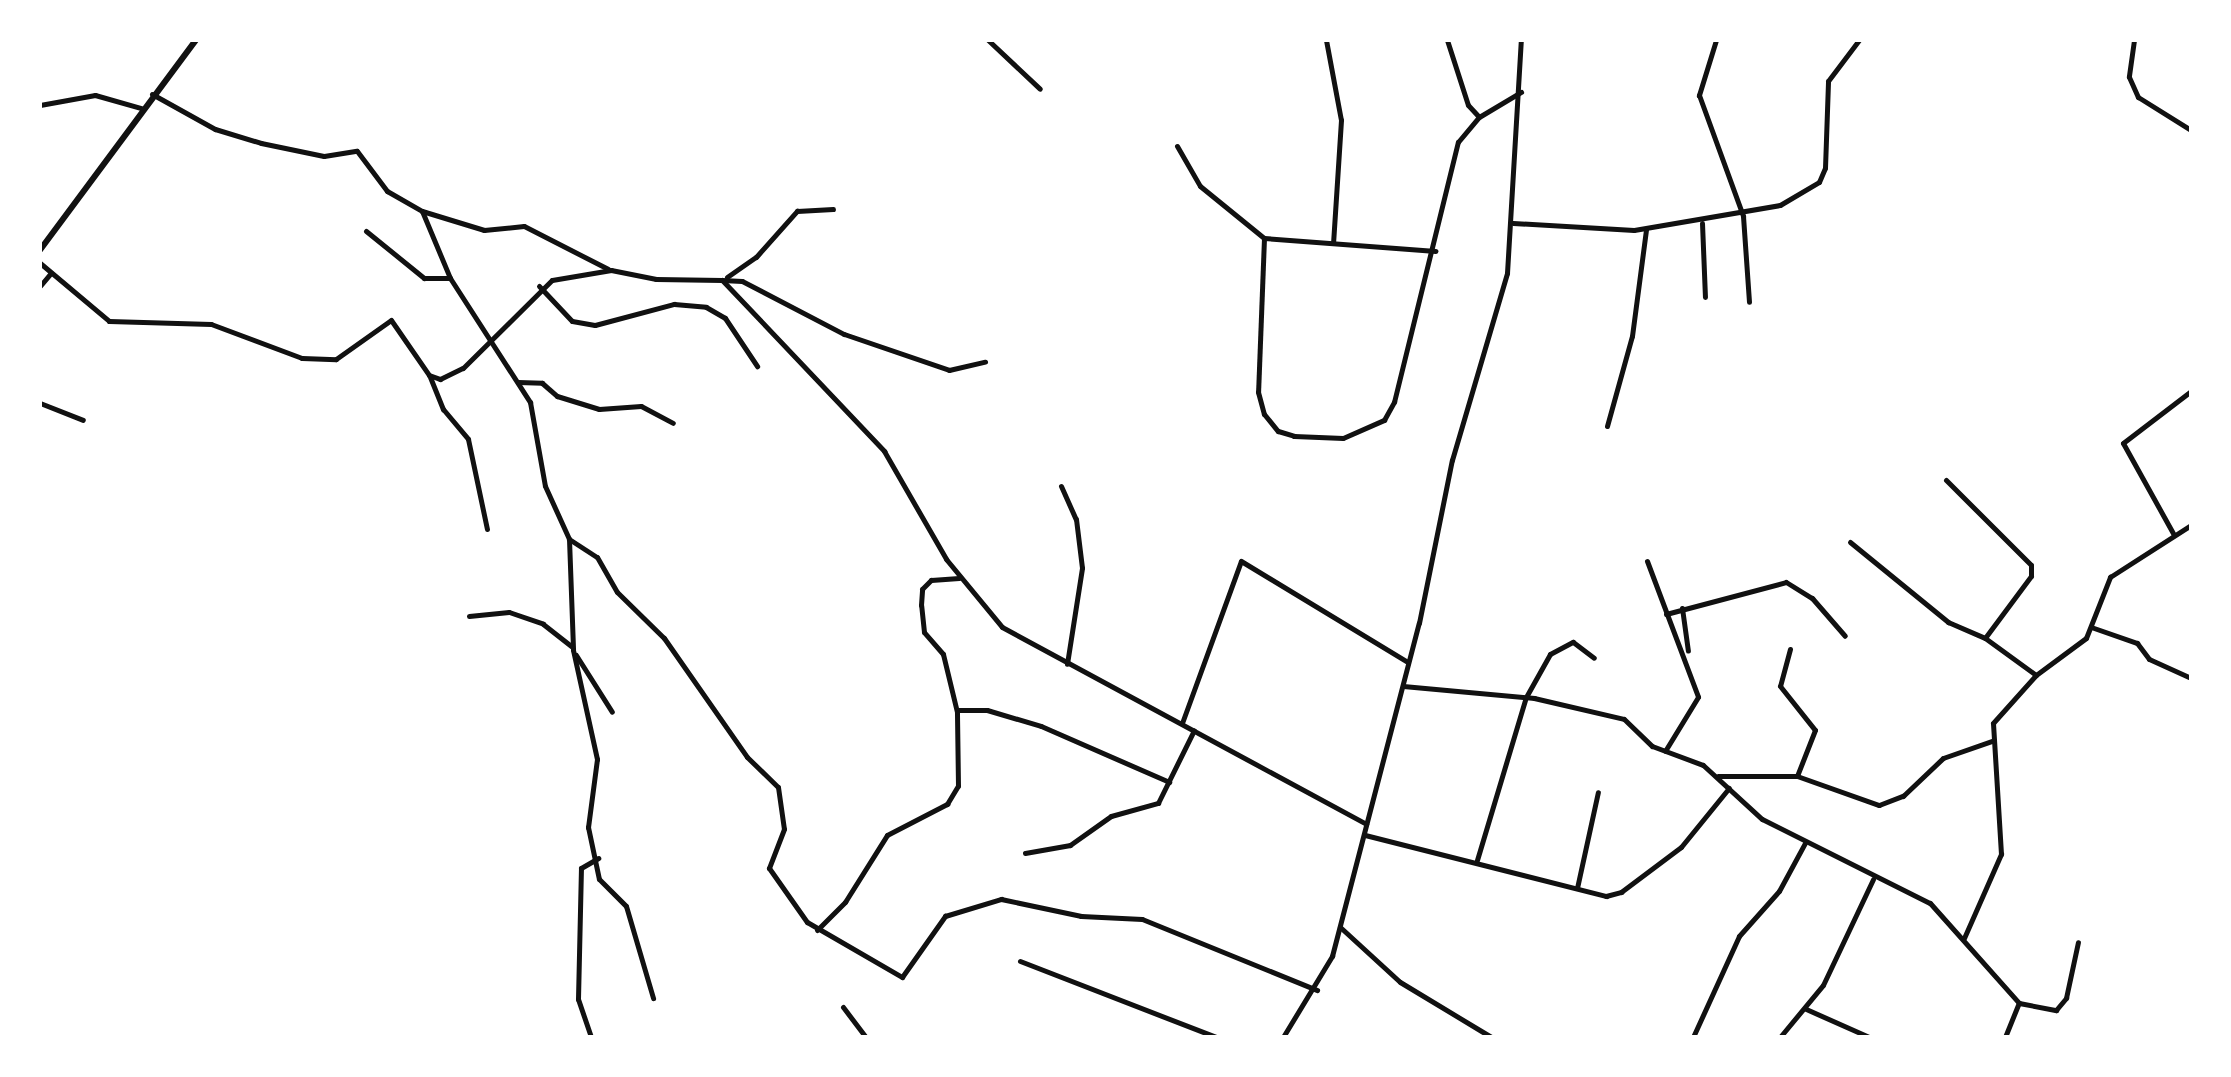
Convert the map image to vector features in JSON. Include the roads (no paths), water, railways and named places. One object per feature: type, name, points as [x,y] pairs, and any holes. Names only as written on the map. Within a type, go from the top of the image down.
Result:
[{"type":"street","points":[[988,40],[1040,89]]},
{"type":"street","points":[[1326,40],[1341,120],[1332,244]]},
{"type":"street","points":[[1447,40],[1468,105],[1479,117]]},
{"type":"street","points":[[1283,1037],[1317,990],[1340,927],[1403,686],[1452,460],[1507,274],[1522,40]]},
{"type":"street","points":[[1716,40],[1699,95],[1743,216],[1749,302]]},
{"type":"street","points":[[1513,223],[1646,229],[1743,216],[1780,205],[1819,182],[1826,168],[1828,81],[1860,40]]},
{"type":"street","points":[[2134,40],[2128,77],[2138,97],[2191,130]]},
{"type":"street","points":[[40,250],[190,42]]},
{"type":"street","points":[[1264,238],[1258,392],[1278,431],[1312,439],[1343,438],[1384,420],[1436,251],[1458,142],[1479,117],[1520,92]]},
{"type":"street","points":[[152,94],[215,129],[261,143],[324,156],[357,151],[387,191],[422,211],[484,230],[524,226],[611,270]]},
{"type":"street","points":[[40,105],[95,96],[141,108]]},
{"type":"street","points":[[1177,146],[1200,186],[1264,238],[1436,251]]},
{"type":"street","points":[[724,278],[756,257],[797,211],[833,209]]},
{"type":"street","points":[[422,211],[450,278],[493,335],[534,412],[545,486],[569,539],[572,650],[612,712]]},
{"type":"street","points":[[1702,223],[1704,297]]},
{"type":"street","points":[[1606,426],[1632,336],[1646,229]]},
{"type":"street","points":[[366,231],[424,278],[450,278]]},
{"type":"street","points":[[40,263],[109,321],[211,324],[302,358],[336,359],[391,320],[429,375],[443,409],[468,439],[487,530]]},
{"type":"street","points":[[429,375],[440,379],[462,368],[540,286],[611,270],[724,278],[844,334],[950,370],[985,362]]},
{"type":"street","points":[[40,286],[51,273]]},
{"type":"street","points":[[724,278],[884,451],[959,578],[1002,626],[1366,824]]},
{"type":"street","points":[[540,286],[572,320],[595,325],[674,304],[706,307],[725,318],[758,366]]},
{"type":"street","points":[[518,382],[542,383],[557,396],[599,408],[642,406],[673,424]]},
{"type":"street","points":[[2174,535],[2123,444],[2191,392]]},
{"type":"street","points":[[40,403],[84,420]]},
{"type":"street","points":[[1946,480],[2031,565],[2030,576],[1985,638]]},
{"type":"street","points":[[1061,486],[1076,519],[1082,568],[1067,664]]},
{"type":"street","points":[[1964,938],[2001,854],[1992,741],[2003,708],[2036,675],[2086,638],[2110,577],[2191,525]]},
{"type":"street","points":[[569,539],[597,558],[617,592],[664,638],[748,757],[778,788],[784,829],[768,868],[796,911],[816,930],[902,977],[945,916],[1001,899],[1081,916],[1142,919],[1317,990]]},
{"type":"street","points":[[1850,542],[1948,622],[1985,638],[2036,675]]},
{"type":"street","points":[[1182,724],[1241,560],[1408,662]]},
{"type":"street","points":[[1648,561],[1666,614],[1690,664]]},
{"type":"street","points":[[816,930],[845,902],[886,835],[947,804],[958,786],[962,754],[956,710],[943,654],[924,632],[921,606],[922,589],[932,580],[959,578]]},
{"type":"street","points":[[1666,614],[1786,582],[1812,598],[1844,636]]},
{"type":"street","points":[[1664,751],[1698,697],[1682,608]]},
{"type":"street","points":[[469,616],[523,616],[568,640],[597,759],[588,827],[598,858],[599,879],[626,906],[652,998]]},
{"type":"street","points":[[2091,627],[2137,643],[2149,659],[2191,678]]},
{"type":"street","points":[[1477,860],[1526,697],[1559,645],[1574,642],[1594,658]]},
{"type":"street","points":[[1790,649],[1780,686],[1815,730],[1796,776]]},
{"type":"street","points":[[1403,686],[1526,697],[1624,718],[1664,751],[1718,776],[1762,819],[1873,879],[1920,896],[1964,938],[2018,1003],[2056,1010],[2066,998],[2078,942]]},
{"type":"street","points":[[956,710],[987,710],[1041,726],[1170,782]]},
{"type":"street","points":[[1025,853],[1070,845],[1111,816],[1151,806],[1170,782],[1194,729]]},
{"type":"street","points":[[1718,776],[1796,776],[1867,805],[1893,803],[1942,758],[1992,741]]},
{"type":"street","points":[[1364,835],[1477,860],[1606,896],[1621,892],[1694,834],[1729,788]]},
{"type":"street","points":[[1577,888],[1598,792]]},
{"type":"street","points":[[1693,1037],[1739,936],[1778,891],[1805,843]]},
{"type":"street","points":[[591,1037],[578,999],[581,868],[598,858]]},
{"type":"street","points":[[1780,1037],[1806,1009],[1836,963],[1873,879]]},
{"type":"street","points":[[1340,927],[1400,982],[1491,1037]]},
{"type":"street","points":[[1020,961],[1216,1037]]},
{"type":"street","points":[[2005,1037],[2018,1003]]},
{"type":"street","points":[[843,1007],[866,1037]]},
{"type":"street","points":[[1806,1009],[1869,1037]]}]
